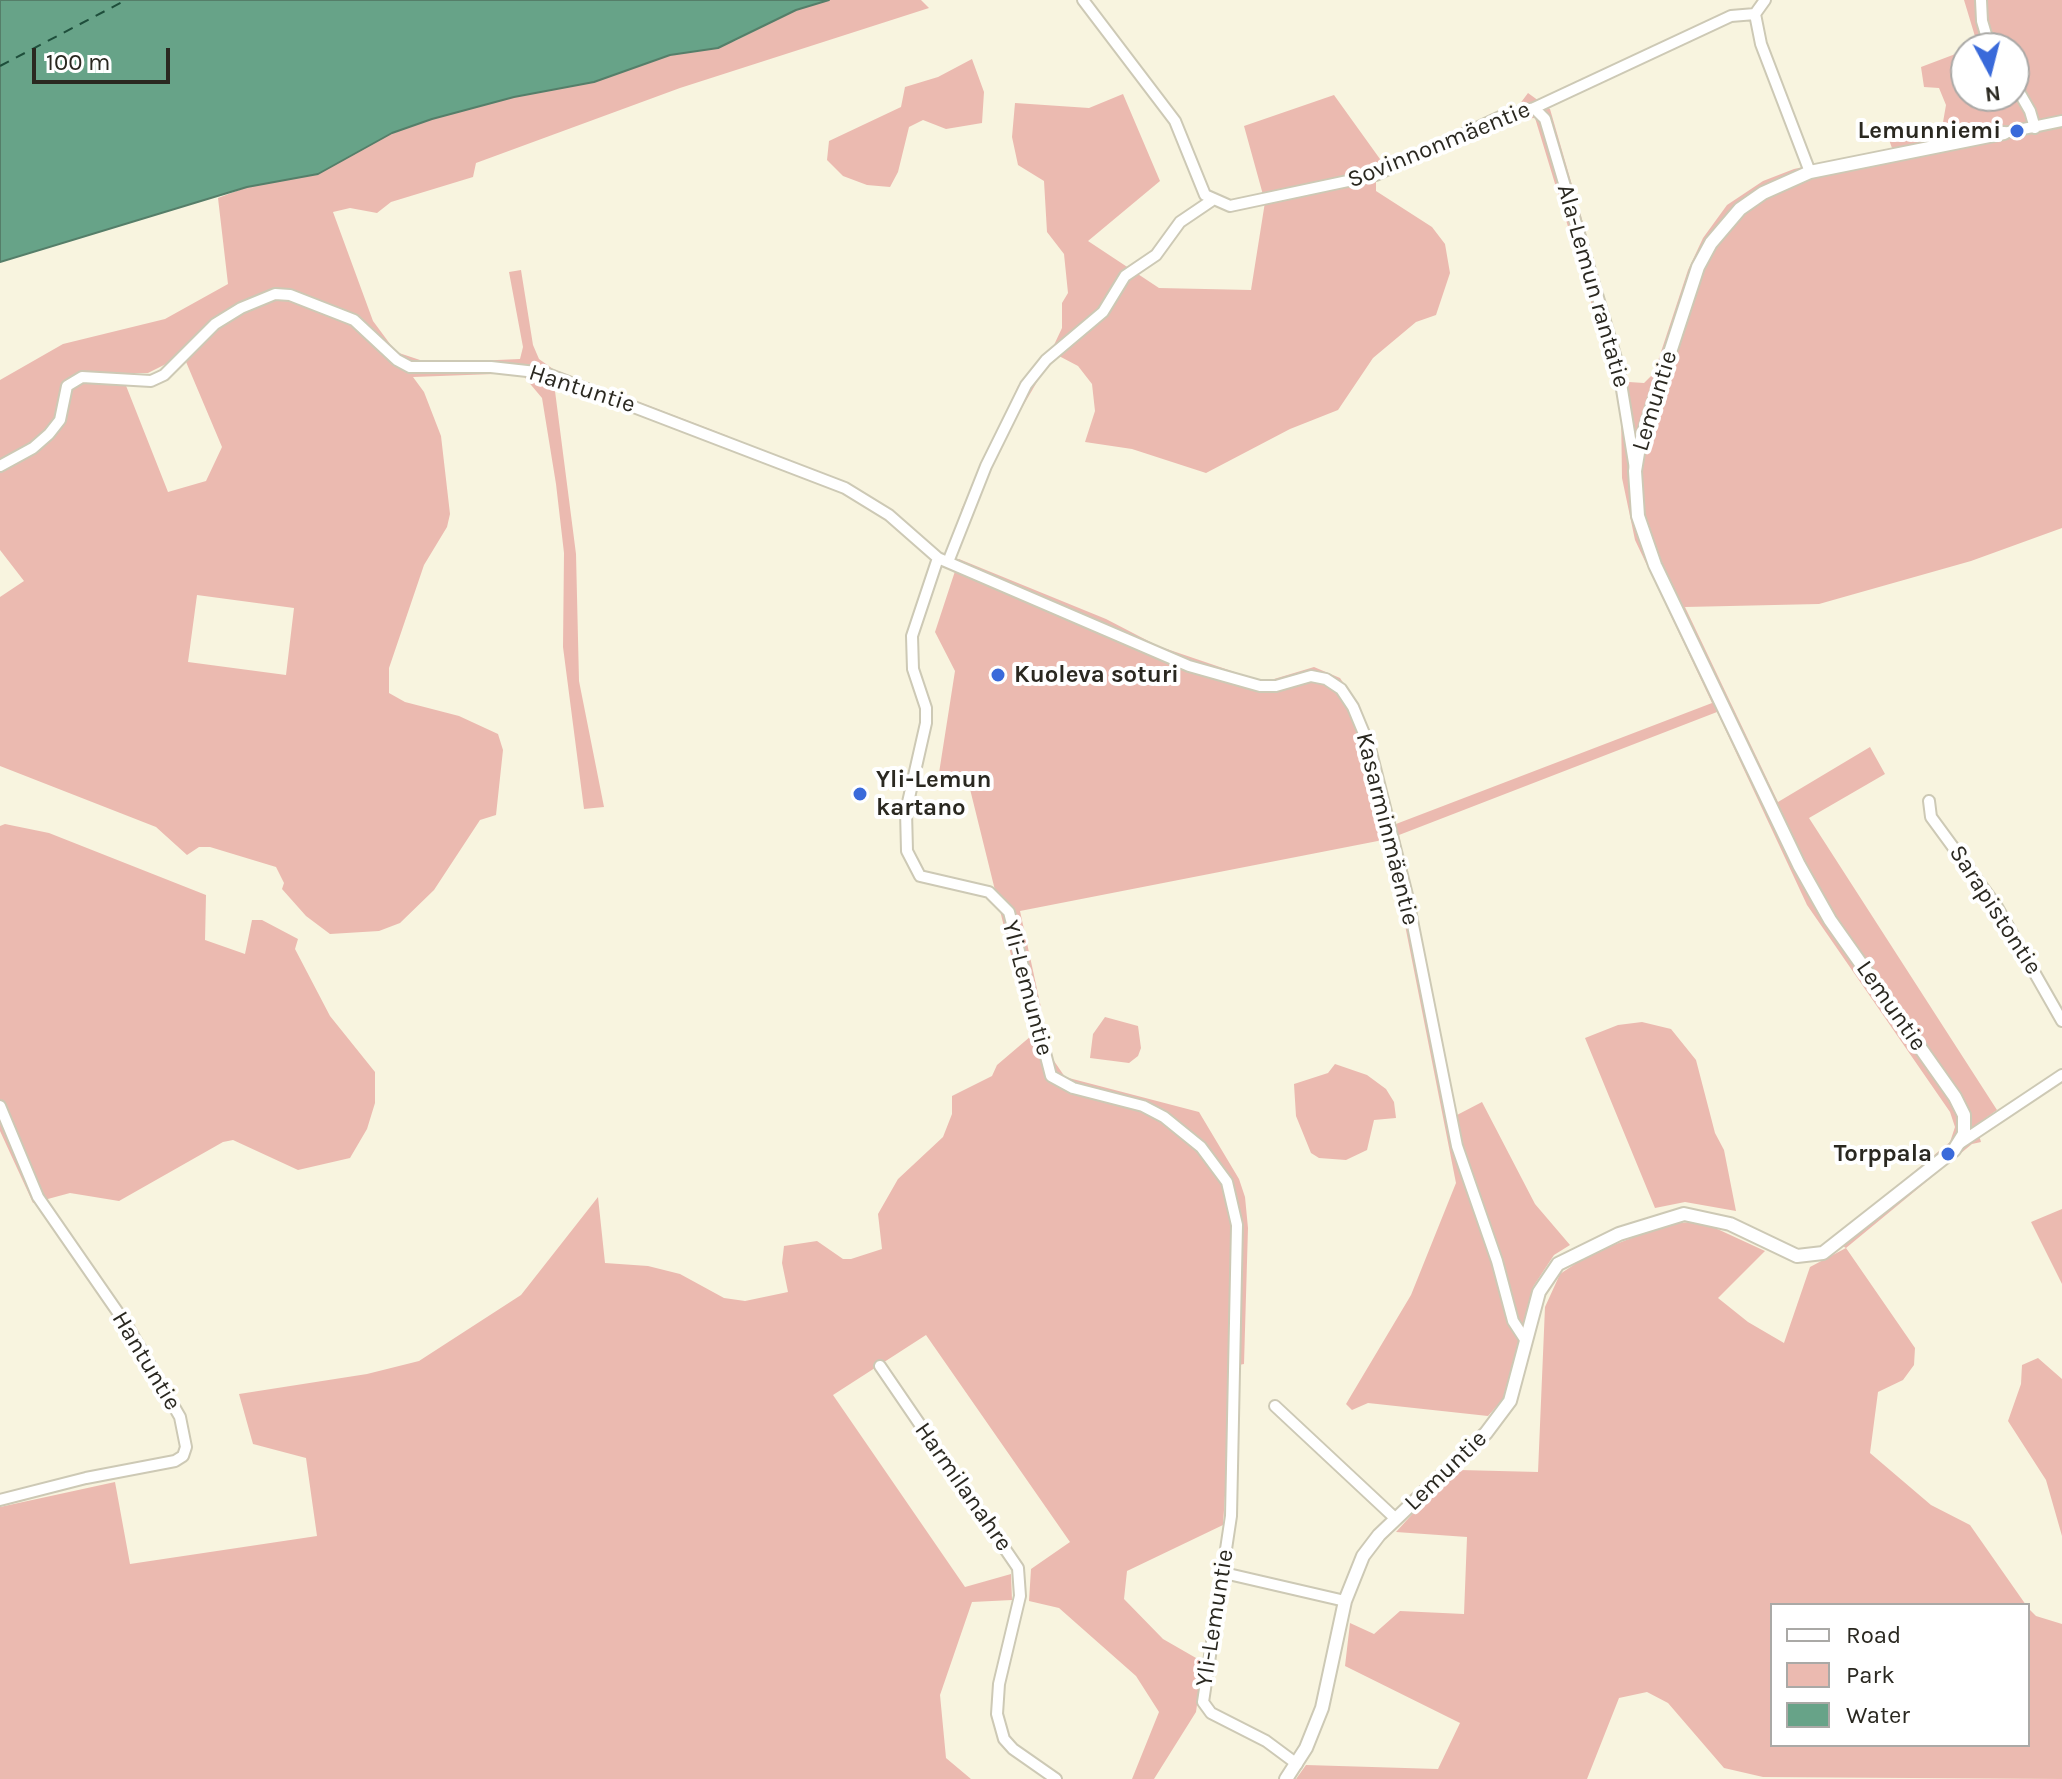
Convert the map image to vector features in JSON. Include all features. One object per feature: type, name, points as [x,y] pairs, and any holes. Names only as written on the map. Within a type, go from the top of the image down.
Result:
[{"type":"street","points":[[943,560],[1026,385],[1046,360],[1103,312],[1125,276],[1156,255],[1180,222],[1211,201],[1200,188],[1175,121],[1083,0]]},
{"type":"street","points":[[1765,0],[1755,14],[1761,44],[1810,172]]},
{"type":"street","points":[[1981,0],[1985,32]]},
{"type":"street","name":"Sovinnonmäentie","points":[[1211,201],[1230,206],[1376,175],[1510,113],[1534,108],[1731,16],[1755,14]]},
{"type":"street","name":"Ala-Lemun rantatie","points":[[1534,108],[1545,119],[1618,365],[1635,471]]},
{"type":"street","points":[[2029,112],[2035,128]]},
{"type":"street","name":"Lemuntie","points":[[1286,1779],[1297,1764],[1322,1708],[1345,1601],[1363,1556],[1396,1519],[1500,1417],[1518,1380],[1526,1341],[1547,1276],[1558,1264],[1594,1244],[1654,1221],[1684,1214],[1730,1224],[1797,1256],[1823,1253],[1960,1143],[1965,1124],[1955,1097],[1830,920],[1799,865],[1655,565],[1638,516],[1635,471],[1639,447],[1688,291],[1711,243],[1740,209],[1763,193],[1810,172],[2062,121]]},
{"type":"street","name":"Hantuntie","points":[[0,466],[33,448],[49,434],[60,420],[67,386],[82,377],[151,381],[171,369],[215,324],[241,308],[275,294],[290,295],[354,320],[397,360],[410,367],[491,367],[558,377],[845,488],[889,515],[943,560]]},
{"type":"street","name":"Kasarminmäentie","points":[[943,560],[1189,666],[1260,686],[1276,686],[1311,676],[1326,679],[1341,689],[1353,707],[1370,748],[1393,834],[1457,1146],[1497,1261],[1513,1321],[1526,1341]]},
{"type":"street","name":"Yli-Lemuntie","points":[[943,560],[912,636],[913,669],[926,708],[926,723],[906,811],[904,835],[912,865],[920,876],[935,882],[989,892],[1009,912],[1051,1076],[1073,1088],[1143,1106],[1184,1130],[1216,1163],[1235,1204],[1234,1438],[1224,1573],[1202,1694],[1203,1702],[1211,1713],[1266,1741],[1297,1764]]},
{"type":"street","name":"Sarapistontie","points":[[1929,801],[1931,817],[1997,907],[2062,1021]]},
{"type":"street","points":[[1960,1143],[2062,1075]]},
{"type":"street","name":"Hantuntie","points":[[0,1106],[38,1197],[128,1327],[180,1417],[186,1447],[183,1456],[175,1461],[86,1478],[0,1500]]},
{"type":"street","name":"Harmilanahre","points":[[880,1366],[1018,1568],[1020,1596],[999,1684],[997,1714],[1004,1739],[1013,1749],[1056,1779]]},
{"type":"street","points":[[1275,1406],[1396,1519]]},
{"type":"street","points":[[1224,1573],[1345,1601]]},
{"type":"green space","points":[[829,0],[921,0],[929,8],[680,88],[476,163],[473,177],[391,202],[377,213],[350,208],[333,212],[373,321],[396,352],[429,363],[520,359],[523,347],[509,272],[521,270],[533,345],[539,359],[553,369],[728,436],[727,447],[565,386],[555,391],[576,554],[579,681],[604,807],[584,809],[563,647],[564,553],[556,484],[542,398],[521,373],[413,377],[424,392],[441,436],[450,514],[447,527],[424,565],[389,668],[389,693],[405,702],[459,716],[498,734],[503,750],[496,815],[480,820],[434,890],[400,923],[379,931],[330,934],[306,916],[282,889],[284,883],[276,867],[210,847],[199,847],[187,855],[156,827],[0,766],[0,597],[24,581],[0,550],[0,380],[63,344],[165,319],[228,284],[218,198],[247,187],[318,174],[392,133],[432,119],[514,97],[594,82],[670,55],[735,41],[796,10]],"holes":[[[181,350],[222,447],[206,481],[168,492],[121,373],[148,373],[166,364]],[[197,595],[294,608],[286,675],[188,662]]]},
{"type":"green space","points":[[1964,0],[2062,0],[2062,528],[1971,561],[1819,604],[1685,607],[1778,802],[1870,747],[1885,774],[1809,818],[1997,1110],[1976,1125],[1981,1142],[1972,1144],[1846,1248],[1832,1239],[1950,1142],[1955,1127],[1950,1112],[1807,905],[1717,712],[1399,835],[1457,1115],[1482,1102],[1535,1204],[1570,1245],[1554,1255],[1533,1287],[1505,1397],[1488,1416],[1368,1403],[1352,1410],[1346,1404],[1411,1295],[1456,1183],[1388,839],[1020,911],[1052,1058],[1065,1077],[1199,1112],[1239,1179],[1245,1197],[1248,1228],[1244,1364],[1228,1367],[1229,1436],[1223,1525],[1127,1571],[1124,1599],[1163,1639],[1203,1662],[1196,1712],[1154,1779],[1132,1779],[1159,1712],[1136,1676],[1059,1608],[1029,1601],[1031,1569],[1070,1542],[926,1335],[833,1395],[965,1587],[1011,1574],[1012,1600],[972,1602],[940,1695],[946,1758],[971,1779],[0,1779],[0,1507],[115,1482],[130,1564],[317,1536],[306,1458],[253,1444],[239,1394],[367,1374],[419,1361],[521,1295],[598,1197],[605,1263],[648,1266],[680,1274],[724,1298],[745,1301],[788,1292],[782,1263],[784,1246],[817,1241],[843,1259],[882,1249],[878,1214],[898,1179],[943,1137],[952,1114],[952,1096],[992,1076],[997,1065],[1031,1036],[969,785],[939,773],[955,671],[935,632],[959,559],[1106,619],[1158,646],[1264,682],[1314,667],[1340,678],[1351,694],[1375,747],[1396,824],[1712,703],[1635,540],[1622,478],[1621,409],[1535,118],[1512,119],[1376,181],[1376,191],[1432,227],[1445,244],[1450,273],[1436,315],[1416,322],[1373,358],[1338,410],[1290,429],[1206,473],[1132,449],[1085,442],[1095,411],[1092,384],[1078,366],[1059,356],[1041,375],[1009,430],[971,514],[961,510],[1018,386],[1054,345],[1062,328],[1062,303],[1068,293],[1064,254],[1047,232],[1044,181],[1018,165],[1012,137],[1015,103],[1089,108],[1123,94],[1160,181],[1088,241],[1159,288],[1251,290],[1265,202],[1244,126],[1334,95],[1385,166],[1519,105],[1528,93],[1550,109],[1629,382],[1644,383],[1654,373],[1688,270],[1703,238],[1727,205],[1763,181],[1794,169],[1892,148],[1888,137],[1942,128],[1946,105],[1939,88],[1924,87],[1921,67],[1950,56],[1950,112],[2030,112],[2030,32],[1974,32]]},
{"type":"green space","points":[[972,59],[984,92],[982,123],[946,129],[923,120],[909,127],[898,172],[890,187],[867,185],[843,176],[827,160],[829,141],[901,107],[905,87],[938,77]]},
{"type":"green space","points":[[5,824],[49,833],[206,895],[205,940],[245,954],[252,920],[262,920],[298,939],[295,949],[330,1016],[375,1072],[375,1103],[367,1129],[350,1158],[298,1170],[233,1140],[223,1142],[119,1201],[70,1193],[33,1203],[0,1131],[0,826]]},
{"type":"green space","points":[[1105,1017],[1138,1026],[1141,1048],[1138,1056],[1129,1063],[1090,1058],[1093,1034]]},
{"type":"green space","points":[[1642,1022],[1671,1029],[1696,1060],[1715,1133],[1724,1150],[1736,1211],[1685,1202],[1655,1208],[1585,1038],[1618,1025]]},
{"type":"green space","points":[[1335,1064],[1367,1075],[1386,1089],[1394,1102],[1396,1118],[1374,1120],[1367,1150],[1346,1160],[1319,1158],[1311,1153],[1296,1116],[1294,1084],[1328,1073]]},
{"type":"green space","points":[[2062,1209],[2062,1284],[2031,1222]]},
{"type":"green space","points":[[1690,1222],[1713,1227],[1765,1251],[1718,1298],[1748,1322],[1784,1343],[1810,1267],[1846,1248],[1915,1348],[1914,1365],[1903,1380],[1878,1392],[1870,1453],[1931,1505],[1970,1525],[2025,1603],[1770,1603],[1770,1747],[2030,1747],[2030,1610],[2036,1616],[2062,1624],[2062,1779],[1763,1777],[1724,1768],[1668,1703],[1647,1692],[1619,1698],[1587,1779],[1296,1779],[1306,1765],[1438,1769],[1460,1723],[1345,1666],[1350,1623],[1374,1634],[1400,1611],[1464,1614],[1467,1537],[1396,1532],[1435,1489],[1460,1470],[1538,1472],[1545,1307],[1560,1274],[1590,1254],[1668,1224]]},
{"type":"green space","points":[[2038,1358],[2062,1379],[2062,1536],[2046,1480],[2008,1421],[2021,1384],[2022,1365]]},
{"type":"water","points":[[0,0],[829,0],[796,10],[718,48],[670,55],[594,82],[514,97],[432,119],[392,133],[318,174],[247,187],[0,262]]},
{"type":"ferry route","points":[[0,66],[126,0]]},
{"type":"place","name":"Lemunniemi","points":[[2017,131]]},
{"type":"place","name":"Kuoleva soturi","points":[[998,675]]},
{"type":"place","name":"Yli-Lemun kartano","points":[[860,794]]},
{"type":"place","name":"Torppala","points":[[1948,1154]]}]
